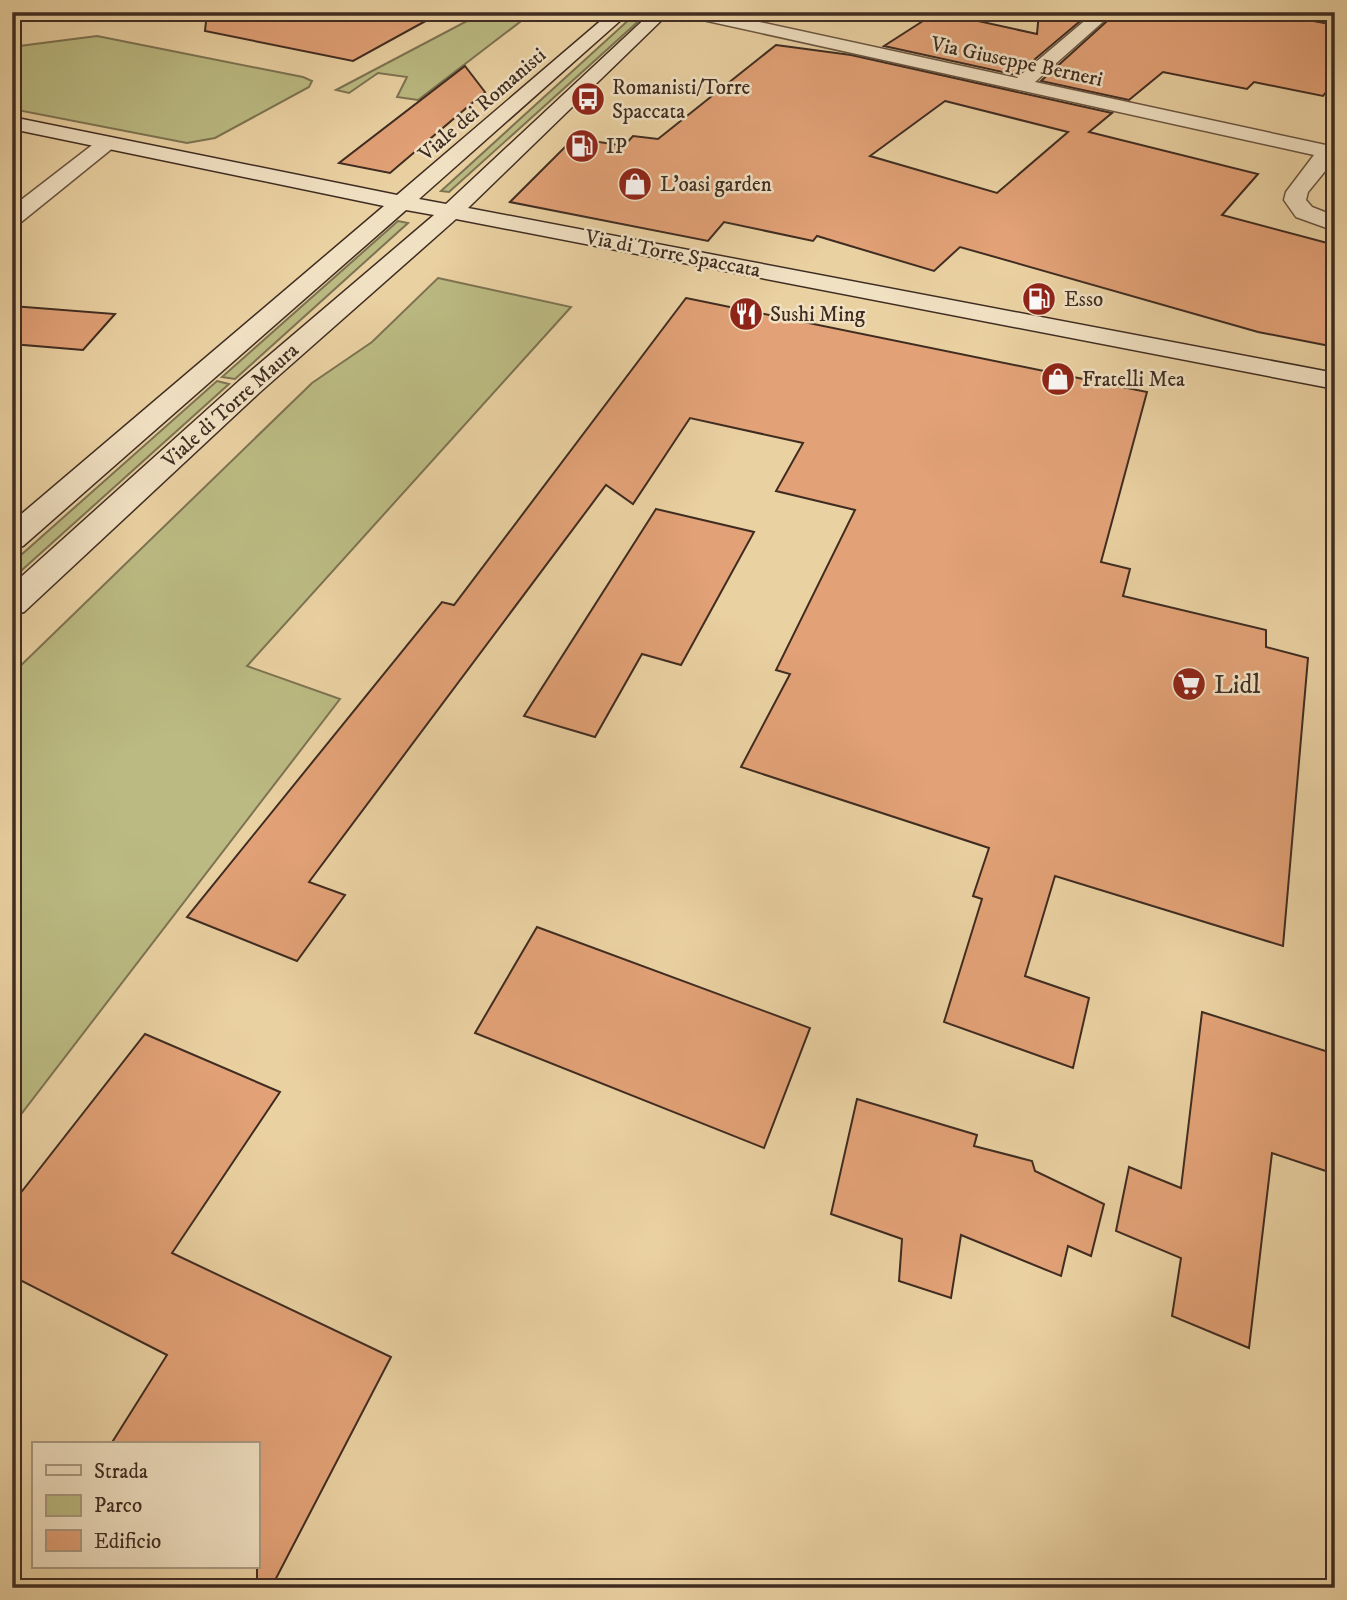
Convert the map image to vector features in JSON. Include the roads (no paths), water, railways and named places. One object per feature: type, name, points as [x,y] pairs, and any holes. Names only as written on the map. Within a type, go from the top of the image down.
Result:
[{"type":"street","name":"Viale dei Romanisti","points":[[402,202],[622,12]]},
{"type":"street","points":[[452,211],[662,12]]},
{"type":"street","name":"Via Giuseppe Berneri","points":[[689,12],[1331,152]]},
{"type":"street","points":[[1020,85],[1106,12]]},
{"type":"street","name":"Via di Torre Spaccata","points":[[12,124],[402,202],[1335,381]]},
{"type":"street","points":[[12,218],[107,143]]},
{"type":"street","points":[[1331,152],[1297,192],[1295,200],[1304,212],[1335,224]]},
{"type":"street","name":"Viale di Torre Maura","points":[[12,539],[402,202]]},
{"type":"street","name":"Viale di Torre Maura","points":[[12,604],[249,387],[452,211]]},
{"type":"place","name":"Romanisti/Torre Spaccata","points":[[588,99]]},
{"type":"place","name":"IP","points":[[582,146]]},
{"type":"place","name":"L'oasi garden","points":[[635,184]]},
{"type":"place","name":"Esso","points":[[1039,299]]},
{"type":"place","name":"Sushi Ming","points":[[746,314]]},
{"type":"place","name":"Fratelli Mea","points":[[1058,379]]},
{"type":"place","name":"Lidl","points":[[1189,684]]}]
